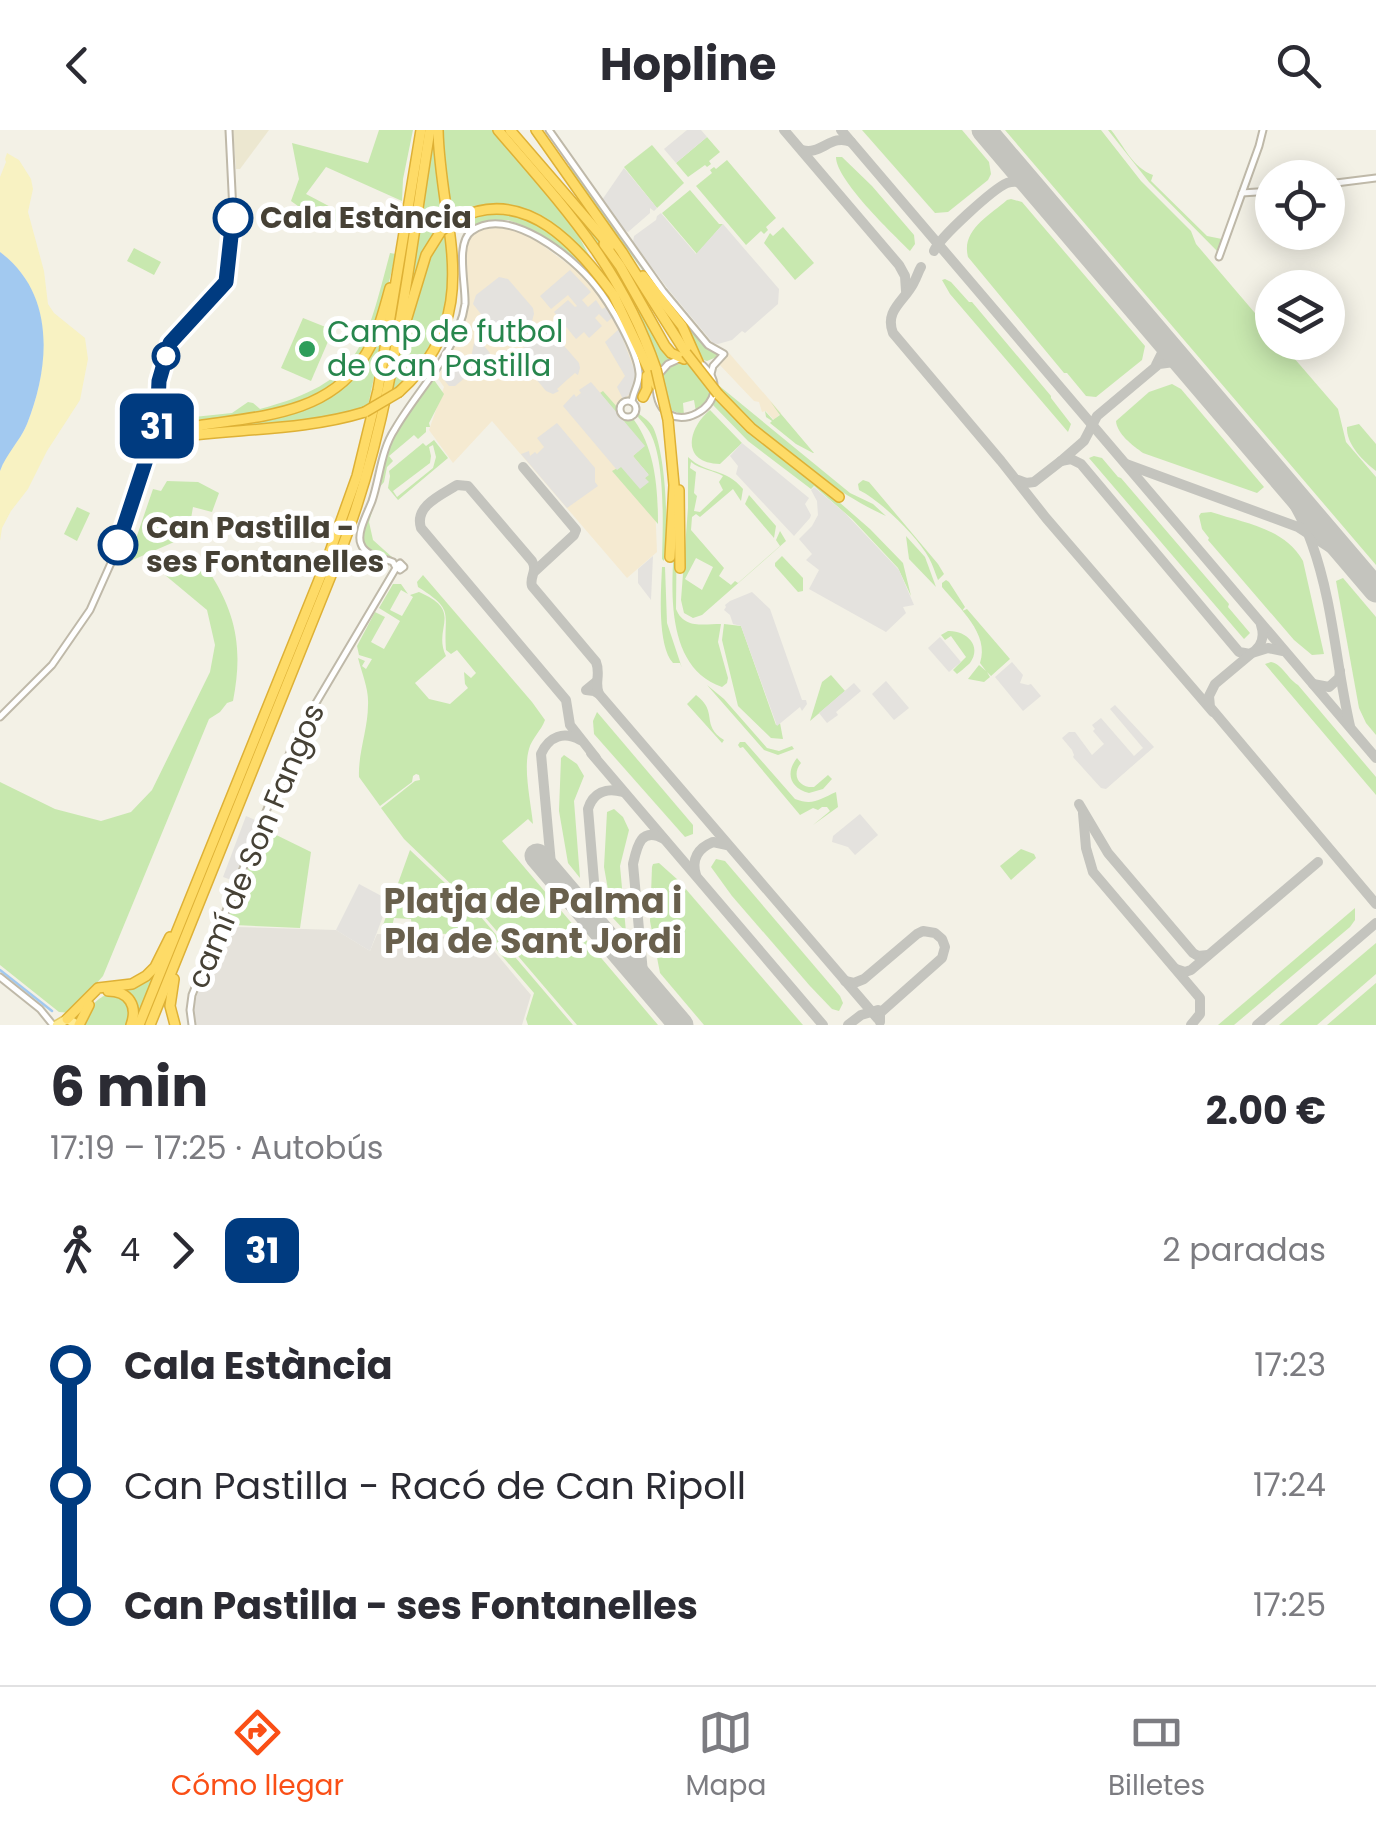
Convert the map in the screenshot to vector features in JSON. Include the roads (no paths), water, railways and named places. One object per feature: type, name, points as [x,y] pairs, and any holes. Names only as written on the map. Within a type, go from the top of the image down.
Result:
[{"type":"highway","points":[[150,1025],[345,514],[374,412],[421,130]]},
{"type":"highway","points":[[135,1025],[196,898],[351,525],[374,450],[389,380],[434,130]]},
{"type":"highway","points":[[159,411],[170,424],[198,430],[328,421],[364,412],[399,392],[435,348],[451,303],[454,269],[434,130]]},
{"type":"highway","points":[[498,130],[577,222],[622,289],[640,326],[656,369],[668,420],[674,504],[670,557]]},
{"type":"highway","points":[[510,130],[649,294]]},
{"type":"highway","points":[[536,130],[622,252],[685,356],[751,428],[838,496]]},
{"type":"highway","points":[[389,380],[430,247],[456,219],[478,210],[512,210],[543,223],[586,260],[615,298]]},
{"type":"highway","points":[[577,222],[656,385]]},
{"type":"highway","points":[[593,227],[620,266],[664,346],[685,356]]},
{"type":"highway","points":[[622,252],[682,326],[700,363]]},
{"type":"highway","points":[[153,436],[159,439],[297,408],[314,402],[346,380],[376,336],[400,258]]},
{"type":"highway","points":[[634,401],[648,384],[645,364]]},
{"type":"highway","points":[[145,461],[164,444],[198,430]]},
{"type":"highway","points":[[670,438],[680,494],[680,568]]},
{"type":"highway","points":[[60,1022],[98,988],[132,984],[149,974],[196,898]]},
{"type":"highway","points":[[175,1025],[170,1010],[172,987],[198,917],[196,898]]},
{"type":"highway","points":[[78,1025],[95,997],[110,990],[124,994],[131,1002],[135,1025]]},
{"type":"main road","points":[[60,1022],[78,1025]]},
{"type":"street","points":[[549,130],[663,290],[708,344],[724,354],[710,374]]},
{"type":"street","points":[[1219,257],[1263,130]]},
{"type":"street","points":[[0,717],[52,665],[90,610],[115,554],[153,436],[159,411],[159,381],[170,343],[226,282],[233,209],[228,132]]},
{"type":"street","points":[[1345,182],[1376,178]]},
{"type":"street","points":[[1242,193],[1255,192]]},
{"type":"street","name":"camí de Son Fangos","points":[[192,1025],[192,995],[297,735],[397,568],[393,562],[365,550],[360,536],[392,432],[440,366],[458,328],[465,303],[462,245],[470,232],[494,224],[522,228],[588,277],[612,309],[636,360],[639,377],[634,401]]},
{"type":"street","points":[[685,356],[700,363],[714,386],[707,407],[698,415],[684,418],[665,411],[658,400],[656,385],[662,369],[685,356]]},
{"type":"street","points":[[700,363],[719,358]]},
{"type":"street","points":[[656,385],[634,401],[638,404],[647,399],[658,400]]},
{"type":"street","points":[[0,977],[60,1022]]},
{"type":"street","points":[[40,1009],[60,1022]]},
{"type":"water","points":[[0,252],[31,288],[43,332],[43,355],[27,424],[0,471]]},
{"type":"waterway","points":[[0,970],[52,1011]]},
{"type":"place","name":"Cala Estància","points":[[233,218]]},
{"type":"place","name":"Camp de futbol de Can Pastilla","points":[[307,349]]},
{"type":"place","name":"Can Pastilla - ses Fontanelles","points":[[118,545]]},
{"type":"district","name":"Platja de Palma i Pla de Sant Jordi","points":[[533,921]]}]
